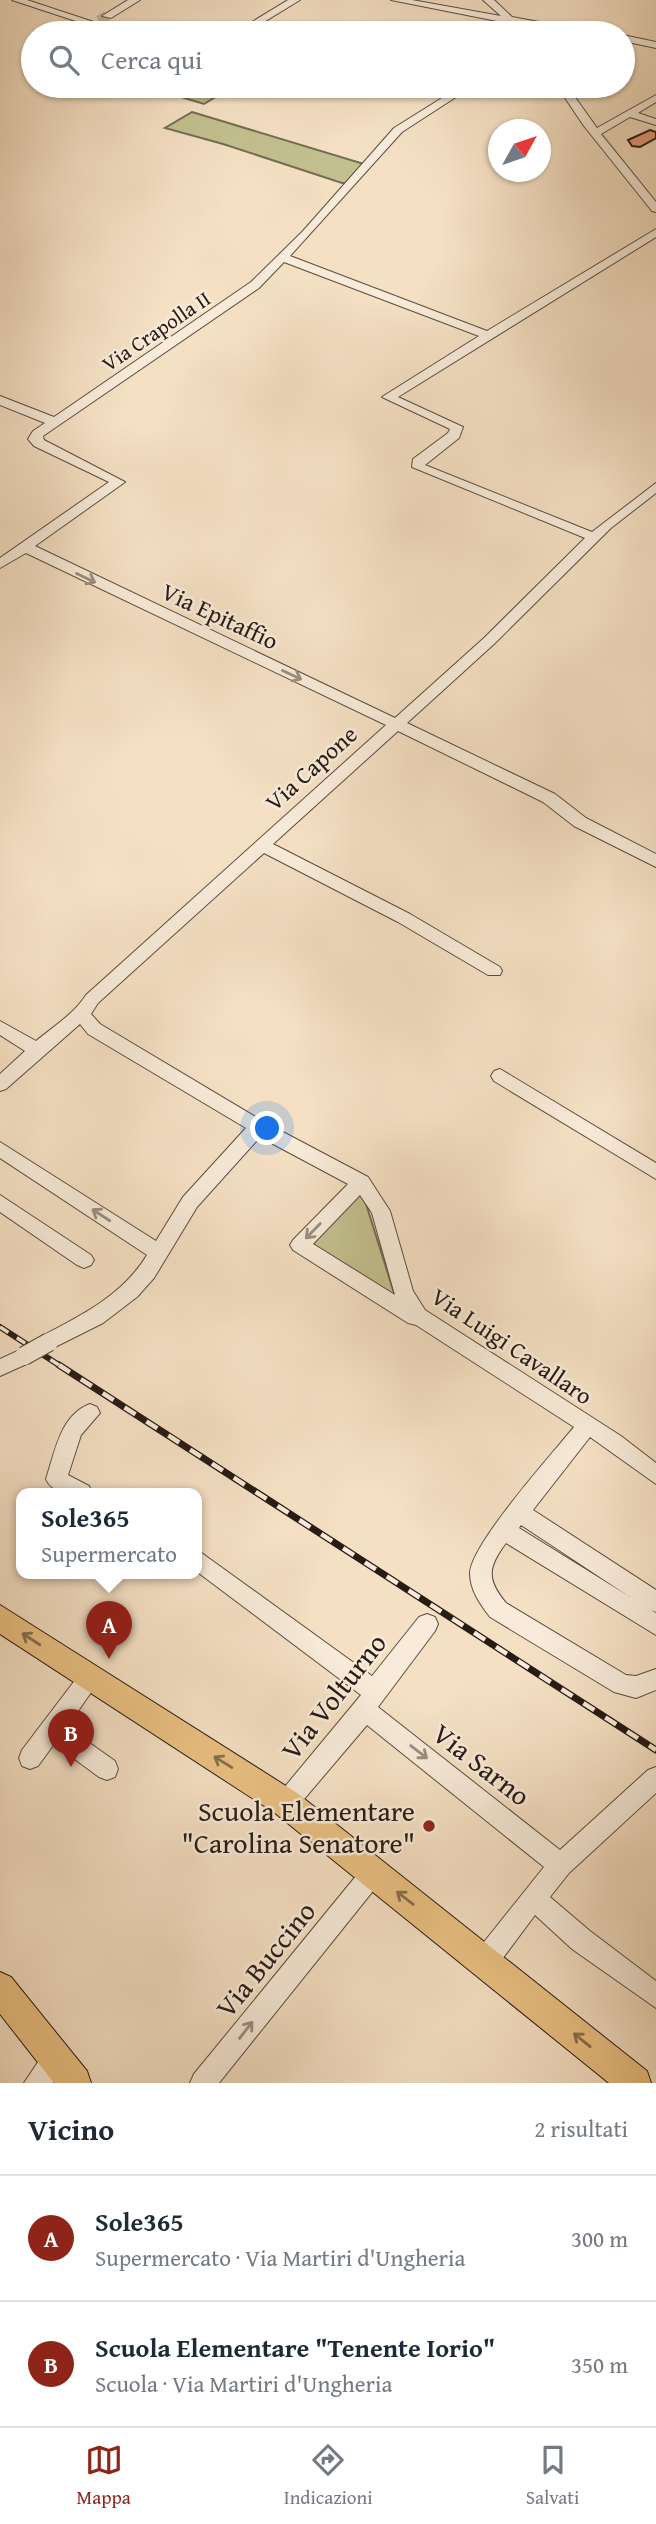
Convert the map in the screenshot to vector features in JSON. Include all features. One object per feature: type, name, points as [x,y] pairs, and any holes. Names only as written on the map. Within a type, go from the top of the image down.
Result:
[{"type":"main road","points":[[0,1618],[286,1803],[635,2083]]},
{"type":"main road","points":[[0,1989],[56,2075]]},
{"type":"street","points":[[17,0],[100,20],[135,0]]},
{"type":"street","points":[[259,21],[295,0]]},
{"type":"street","points":[[396,0],[515,21]]},
{"type":"street","points":[[488,0],[509,20]]},
{"type":"street","points":[[635,41],[656,45]]},
{"type":"street","name":"Via Crapolla II","points":[[0,564],[118,482],[39,443],[35,439],[38,434],[256,285],[284,258],[398,130],[448,98]]},
{"type":"street","points":[[570,98],[656,209]]},
{"type":"street","points":[[595,133],[656,98]]},
{"type":"street","points":[[631,114],[656,122]]},
{"type":"street","points":[[593,537],[416,464],[454,435],[457,426],[391,399],[389,394],[656,232]]},
{"type":"street","points":[[284,258],[485,334]]},
{"type":"street","points":[[0,400],[54,422]]},
{"type":"street","name":"Via Capone","points":[[0,1084],[37,1050],[82,1015],[86,1004],[524,608],[593,537],[656,487]]},
{"type":"street","name":"Via Epitaffio","points":[[25,547],[536,791],[580,822],[656,861]]},
{"type":"street","points":[[261,845],[404,918],[494,971]]},
{"type":"street","name":"Via Luigi Cavallaro","points":[[82,1015],[94,1029],[258,1127],[361,1182],[381,1211],[408,1303],[425,1323],[587,1424],[656,1475]]},
{"type":"street","points":[[0,1027],[37,1050]]},
{"type":"street","points":[[500,1076],[656,1172]]},
{"type":"street","points":[[0,1368],[120,1300],[139,1281],[159,1253],[190,1202],[258,1127]]},
{"type":"street","points":[[0,1149],[159,1253]]},
{"type":"street","points":[[361,1182],[300,1245],[425,1323]]},
{"type":"street","points":[[0,1202],[84,1260]]},
{"type":"street","points":[[73,1488],[56,1479],[72,1430],[90,1413]]},
{"type":"street","points":[[587,1424],[483,1559],[480,1572],[487,1599],[498,1610],[622,1685],[636,1687],[656,1679]]},
{"type":"street","points":[[519,1512],[656,1602]]},
{"type":"street","points":[[504,1530],[656,1625]]},
{"type":"street","name":"Via Sarno","points":[[202,1562],[370,1701],[561,1865]]},
{"type":"street","name":"Via Volturno","points":[[286,1803],[370,1701],[427,1624]]},
{"type":"street","points":[[30,1758],[90,1678]]},
{"type":"street","points":[[52,1729],[107,1769]]},
{"type":"street","points":[[485,1961],[561,1865],[656,1778]]},
{"type":"street","name":"Via Buccino","points":[[203,2083],[373,1873]]},
{"type":"street","points":[[533,1898],[581,1940],[656,1996]]},
{"type":"shaded area","points":[[184,98],[214,98],[204,104]]},
{"type":"shaded area","points":[[192,112],[364,164],[347,183],[342,183],[165,128]]},
{"type":"shaded area","points":[[358,1191],[366,1204],[396,1299],[307,1243]]},
{"type":"building","points":[[650,130],[656,132],[656,138],[640,147],[632,146],[628,140]]},
{"type":"tunnel","points":[[99,21],[107,16]]},
{"type":"railway","points":[[0,1327],[62,1367]]},
{"type":"railway","points":[[59,1365],[656,1750]]},
{"type":"place","name":"Sole365","points":[[109,1659]]},
{"type":"place","name":"Scuola Elementare \"Tenente Iorio\"","points":[[71,1767]]},
{"type":"place","name":"Scuola Elementare \"Carolina Senatore\"","points":[[429,1826]]}]
